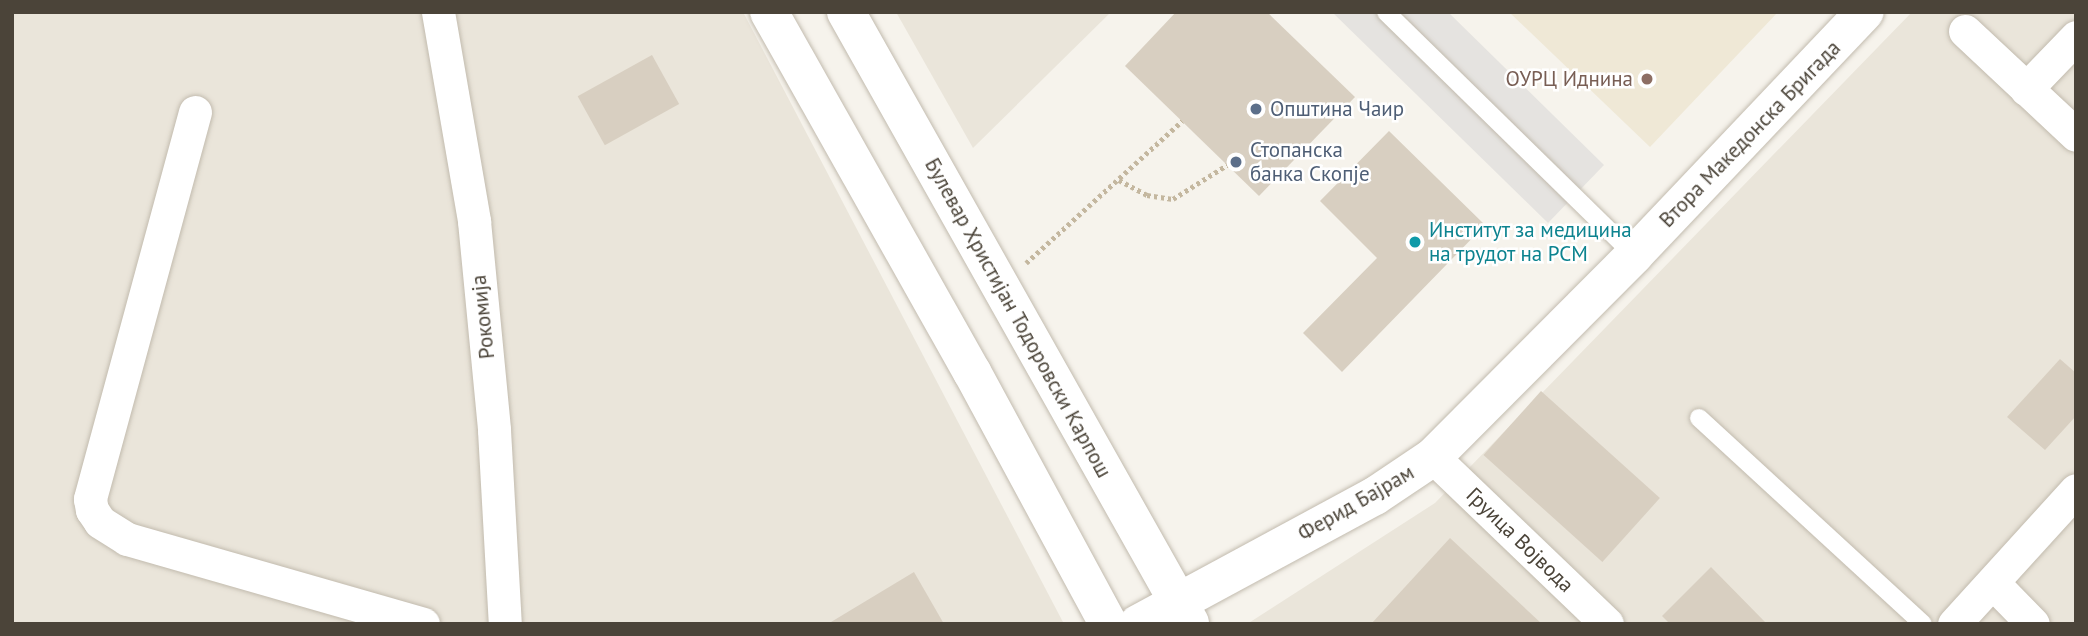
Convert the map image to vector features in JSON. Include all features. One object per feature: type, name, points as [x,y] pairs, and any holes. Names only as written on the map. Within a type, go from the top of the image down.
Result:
[{"type":"street","name":"Рокомија","points":[[438,12],[474,221],[494,430],[505,624]]},
{"type":"street","points":[[769,12],[972,372],[1108,624]]},
{"type":"street","name":"Булевар Христијан Тодоровски Карпош","points":[[846,12],[1002,285],[1184,613]]},
{"type":"street","name":"Втора Македонска Бригада","points":[[1634,255],[1865,12]]},
{"type":"street","points":[[1965,31],[2076,135]]},
{"type":"street","points":[[2026,89],[2076,37]]},
{"type":"street","points":[[195,113],[90,499],[92,510],[100,522],[127,539],[423,624]]},
{"type":"street","name":"Ферид Бајрам","points":[[1138,624],[1184,613],[1376,496],[1433,457],[1634,255]]},
{"type":"street","name":"Груица Војвода","points":[[1433,457],[1607,624]]},
{"type":"street","points":[[1954,624],[2076,490]]},
{"type":"street","points":[[1993,583],[2033,624]]},
{"type":"lane","points":[[1386,12],[1634,255]]},
{"type":"lane","points":[[1699,418],[1923,624]]},
{"type":"path","points":[[1002,285],[1182,121]]},
{"type":"path","points":[[1119,180],[1147,195],[1173,199],[1227,165]]},
{"type":"shaded area","points":[[12,12],[743,12],[1064,624],[12,624]]},
{"type":"shaded area","points":[[896,12],[1111,12],[973,148]]},
{"type":"shaded area","points":[[1332,12],[1448,12],[1604,165],[1548,223]]},
{"type":"shaded area","name":"ОУРЦ Иднина","points":[[1509,12],[1778,12],[1650,147]]},
{"type":"shaded area","points":[[1912,12],[2076,12],[2076,624],[1247,624],[1435,503]]},
{"type":"building","name":"Општина Чаир","points":[[1176,12],[1267,12],[1355,97],[1259,196],[1125,66]]},
{"type":"building","points":[[652,55],[679,104],[605,145],[578,96]]},
{"type":"building","name":"Институт за медицина на трудот на РСМ","points":[[1389,131],[1485,225],[1342,372],[1303,333],[1377,258],[1320,201]]},
{"type":"building","points":[[2060,359],[2076,373],[2076,416],[2045,450],[2007,417]]},
{"type":"building","points":[[1541,391],[1660,498],[1602,562],[1483,455]]},
{"type":"building","points":[[1450,538],[1542,624],[1371,624]]},
{"type":"building","points":[[1711,567],[1767,624],[1670,624],[1662,616]]},
{"type":"building","points":[[914,572],[944,624],[832,624],[831,622]]},
{"type":"place","name":"ОУРЦ Иднина","points":[[1647,79]]},
{"type":"place","name":"Општина Чаир","points":[[1256,109]]},
{"type":"place","name":"Стопанска банка Скопје","points":[[1236,162]]},
{"type":"place","name":"Институт за медицина на трудот на РСМ","points":[[1415,242]]}]
